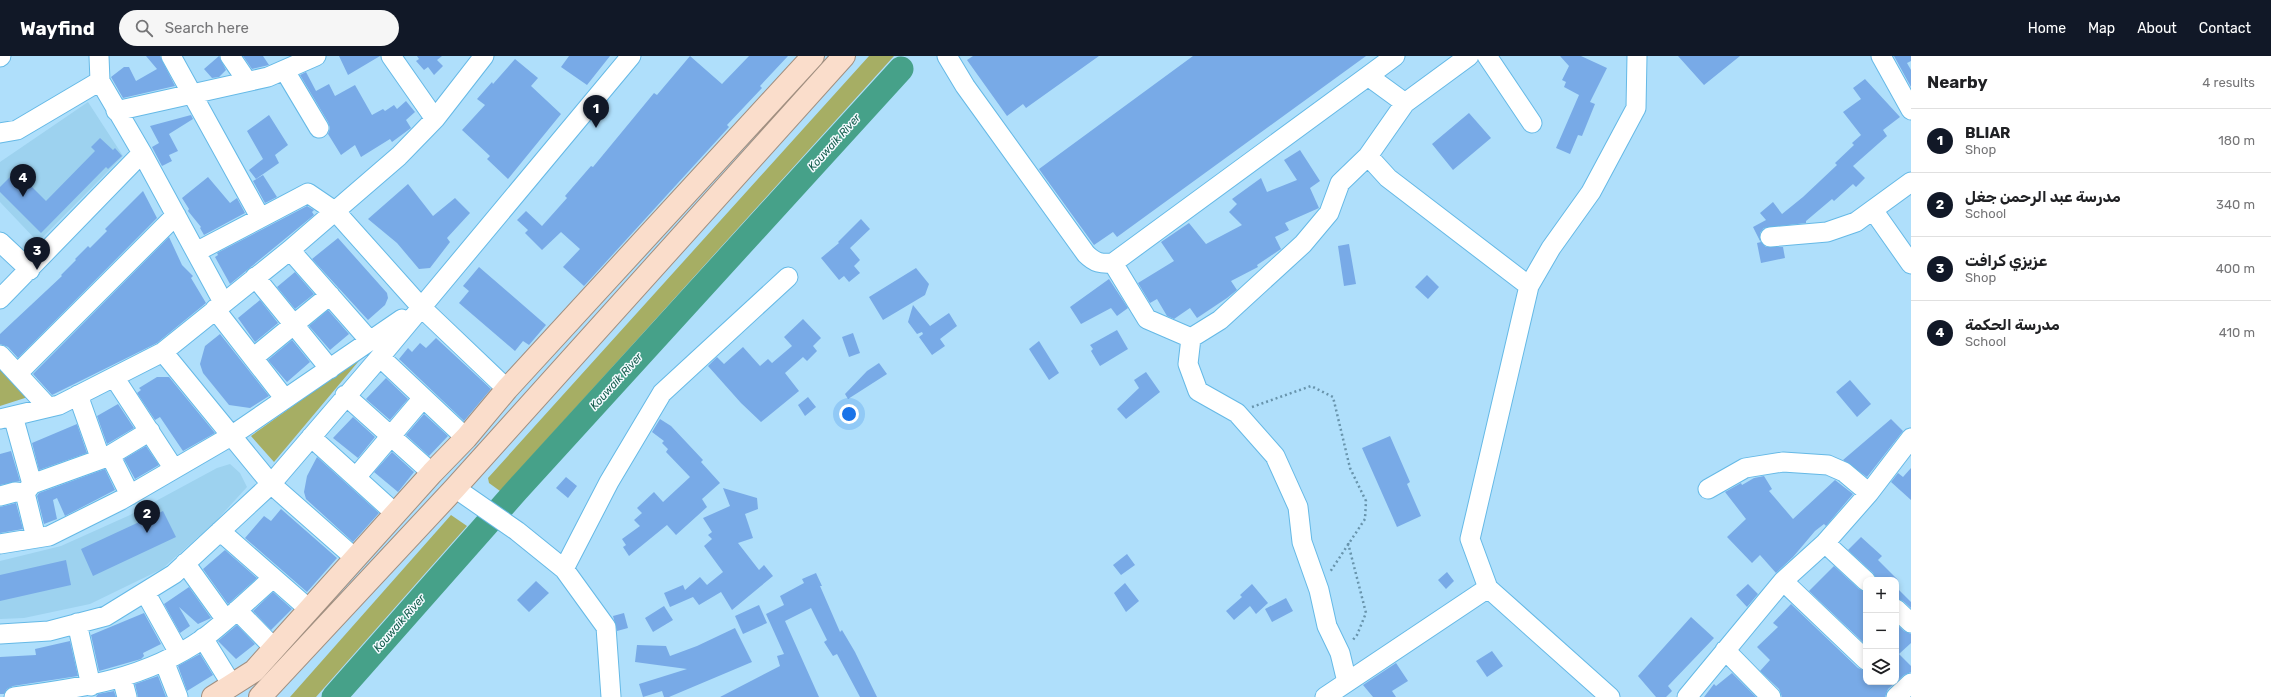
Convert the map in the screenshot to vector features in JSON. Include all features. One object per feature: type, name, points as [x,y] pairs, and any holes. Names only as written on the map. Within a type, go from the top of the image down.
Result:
[{"type":"main road","points":[[214,697],[254,671],[275,649],[432,473],[466,438],[507,388],[813,56]]},
{"type":"main road","points":[[260,697],[463,493],[844,56]]},
{"type":"street","points":[[99,56],[100,81],[116,111],[142,152],[196,252],[219,306],[253,358],[285,399]]},
{"type":"street","points":[[171,56],[260,217]]},
{"type":"street","points":[[230,56],[247,81]]},
{"type":"street","points":[[392,56],[435,119]]},
{"type":"street","points":[[36,538],[28,488],[7,417],[59,405],[163,352],[336,212],[399,156],[435,119],[484,56]]},
{"type":"street","points":[[0,634],[49,631],[106,616],[174,574],[185,564],[271,484],[345,395],[375,349],[421,307],[631,56]]},
{"type":"street","points":[[947,56],[965,86],[1086,254],[1093,261],[1102,264],[1113,263],[1396,56]]},
{"type":"street","points":[[1487,56],[1532,123]]},
{"type":"street","points":[[1610,697],[1488,588],[1470,539],[1529,286],[1551,248],[1591,192],[1636,108],[1637,56]]},
{"type":"street","points":[[1881,56],[1911,110]]},
{"type":"street","points":[[116,111],[268,77],[285,71],[306,58]]},
{"type":"street","points":[[1191,338],[1220,320],[1303,244],[1329,213],[1340,183],[1368,156],[1405,103],[1461,58]]},
{"type":"street","points":[[285,71],[318,128]]},
{"type":"street","points":[[1368,76],[1405,103]]},
{"type":"street","points":[[0,133],[17,130],[100,81]]},
{"type":"street","points":[[0,299],[30,270],[142,152]]},
{"type":"street","points":[[1368,156],[1388,178],[1529,286]]},
{"type":"street","points":[[1770,237],[1827,232],[1856,222],[1911,182]]},
{"type":"street","points":[[196,252],[308,193],[336,212],[421,307],[507,388]]},
{"type":"street","points":[[1873,210],[1911,264]]},
{"type":"street","points":[[18,373],[176,215]]},
{"type":"street","points":[[0,242],[30,270]]},
{"type":"street","points":[[290,250],[375,349],[423,398],[466,438]]},
{"type":"street","points":[[1113,263],[1147,319],[1191,338]]},
{"type":"street","points":[[254,277],[330,369]]},
{"type":"street","points":[[564,569],[609,482],[662,392],[788,277]]},
{"type":"street","points":[[253,358],[330,295]]},
{"type":"street","points":[[1191,338],[1188,364],[1198,391],[1237,413],[1275,456],[1298,507],[1302,542],[1319,590],[1327,626],[1340,653],[1347,682]]},
{"type":"street","points":[[0,544],[48,536],[130,495],[231,436],[330,369],[375,349]]},
{"type":"street","points":[[163,352],[271,484],[356,559]]},
{"type":"street","points":[[0,355],[48,407]]},
{"type":"street","points":[[114,377],[174,469]]},
{"type":"street","points":[[78,395],[100,456],[111,457],[130,495]]},
{"type":"street","points":[[345,395],[432,473]]},
{"type":"street","points":[[357,476],[423,398]]},
{"type":"street","points":[[0,496],[28,488],[107,457],[150,431]]},
{"type":"street","points":[[311,437],[357,476],[396,514]]},
{"type":"street","points":[[1687,697],[1783,581],[1824,543],[1869,493],[1910,442]]},
{"type":"street","points":[[1708,489],[1745,468],[1783,462],[1828,465],[1844,472],[1869,493]]},
{"type":"street","points":[[463,493],[517,531],[564,569],[606,627],[611,697]]},
{"type":"street","points":[[220,531],[310,610]]},
{"type":"street","points":[[1824,543],[1863,578]]},
{"type":"street","points":[[185,564],[231,615],[275,649]]},
{"type":"street","points":[[14,697],[72,693],[91,686],[122,678],[171,657],[204,638],[273,578]]},
{"type":"street","points":[[1783,581],[1863,657]]},
{"type":"street","points":[[1325,697],[1488,588]]},
{"type":"street","points":[[145,592],[171,657],[178,697]]},
{"type":"street","points":[[1899,612],[1911,623]]},
{"type":"street","points":[[77,623],[91,686]]},
{"type":"street","points":[[204,638],[232,685]]},
{"type":"street","points":[[1725,650],[1771,697]]},
{"type":"street","points":[[122,678],[128,697]]},
{"type":"path","points":[[1237,413],[1311,386],[1333,397],[1350,468],[1366,501],[1365,519],[1348,542],[1319,590]]},
{"type":"path","points":[[1340,653],[1357,635],[1366,613],[1348,542]]},
{"type":"shaded area","points":[[88,102],[123,156],[38,242],[0,202],[0,162]]},
{"type":"shaded area","points":[[230,464],[240,473],[247,487],[215,522],[162,569],[90,604],[24,618],[0,619],[0,561],[61,546],[130,515],[217,468]]},
{"type":"green space","points":[[869,56],[894,56],[500,491],[489,483],[488,478]]},
{"type":"green space","points":[[363,356],[274,462],[251,436]]},
{"type":"green space","points":[[0,366],[28,397],[0,406]]},
{"type":"green space","points":[[451,515],[467,526],[316,697],[290,697]]},
{"type":"building","points":[[146,56],[160,56],[175,86],[123,98],[111,77],[124,67],[129,67],[136,81],[157,69]]},
{"type":"building","points":[[219,56],[226,70],[219,77],[212,78],[204,69]]},
{"type":"building","points":[[243,56],[263,56],[269,65],[252,69]]},
{"type":"building","points":[[339,56],[380,56],[348,75]]},
{"type":"building","points":[[417,56],[442,56],[437,60],[443,66],[434,75],[428,67],[424,70],[416,61],[419,59]]},
{"type":"building","points":[[569,56],[610,56],[587,85],[561,67]]},
{"type":"building","points":[[690,56],[722,84],[749,56],[788,56],[760,86],[762,88],[727,125],[729,127],[584,286],[563,267],[580,249],[561,232],[542,250],[525,233],[528,230],[517,220],[526,211],[542,226],[567,198],[565,196],[591,166],[593,167],[654,93],[657,95]]},
{"type":"building","points":[[973,56],[1099,56],[1026,108],[1023,104],[1007,116],[967,60]]},
{"type":"building","points":[[1193,56],[1366,56],[1117,237],[1113,232],[1094,245],[1039,169]]},
{"type":"building","points":[[1560,56],[1581,56],[1607,68],[1590,102],[1595,104],[1582,136],[1578,135],[1570,154],[1556,148],[1579,95],[1564,87],[1566,82],[1562,80],[1569,66]]},
{"type":"building","points":[[1678,56],[1740,56],[1704,85]]},
{"type":"building","points":[[1894,56],[1911,56],[1911,61],[1907,63],[1911,70],[1911,87]]},
{"type":"building","points":[[515,59],[538,78],[531,86],[561,114],[508,179],[487,159],[490,156],[462,130],[485,105],[477,99],[492,82],[493,84]]},
{"type":"building","points":[[306,72],[316,91],[329,84],[335,96],[355,85],[372,115],[383,109],[385,111],[394,105],[397,109],[406,101],[415,112],[406,120],[411,128],[392,142],[390,139],[361,157],[355,145],[341,155],[328,134],[330,128],[328,122],[300,75]]},
{"type":"building","points":[[1865,79],[1900,117],[1883,130],[1887,136],[1853,166],[1865,178],[1856,187],[1853,184],[1834,201],[1832,199],[1806,221],[1806,223],[1764,228],[1760,233],[1760,241],[1753,227],[1766,220],[1760,213],[1773,202],[1782,214],[1803,197],[1837,165],[1835,163],[1854,145],[1852,143],[1861,135],[1843,112],[1861,99],[1853,88]]},
{"type":"building","points":[[1469,113],[1491,138],[1453,170],[1432,144]]},
{"type":"building","points":[[191,115],[193,119],[169,134],[178,151],[169,155],[172,161],[162,166],[152,147],[159,143],[150,126]]},
{"type":"building","points":[[269,115],[288,145],[275,155],[279,163],[256,179],[249,170],[263,159],[247,131]]},
{"type":"building","points":[[100,138],[113,150],[115,148],[122,156],[108,169],[106,167],[41,233],[0,192],[0,187],[16,171],[46,201],[95,151],[91,147]]},
{"type":"building","points":[[1300,150],[1320,181],[1310,188],[1319,208],[1285,223],[1289,230],[1275,237],[1281,249],[1257,265],[1258,267],[1231,281],[1237,290],[1197,318],[1190,308],[1174,319],[1167,316],[1157,299],[1150,303],[1138,283],[1174,261],[1161,242],[1189,223],[1206,244],[1242,225],[1229,212],[1237,204],[1232,199],[1261,178],[1267,192],[1297,180],[1284,160]]},
{"type":"building","points":[[263,175],[277,197],[265,203],[253,181]]},
{"type":"building","points":[[208,177],[230,203],[237,198],[245,213],[204,235],[200,228],[201,227],[188,211],[189,209],[182,198]]},
{"type":"building","points":[[408,184],[433,216],[455,198],[470,213],[447,238],[450,242],[430,268],[419,269],[397,243],[368,219]]},
{"type":"building","points":[[143,191],[157,218],[18,358],[8,347],[0,344],[0,334],[62,276],[61,275],[88,246],[90,248],[107,231],[105,229]]},
{"type":"building","points":[[307,206],[314,210],[312,212],[314,215],[230,284],[215,257],[218,255],[217,253]]},
{"type":"building","points":[[861,219],[870,229],[850,248],[860,260],[854,266],[860,273],[849,282],[844,276],[839,280],[821,258],[839,243],[838,242]]},
{"type":"building","points":[[169,237],[182,265],[193,276],[191,278],[206,303],[157,343],[52,395],[33,374]]},
{"type":"building","points":[[338,238],[387,293],[388,298],[385,305],[368,320],[312,259]]},
{"type":"building","points":[[1761,242],[1766,247],[1783,247],[1785,258],[1761,263],[1757,243]]},
{"type":"building","points":[[1349,244],[1356,284],[1344,286],[1338,246]]},
{"type":"building","points":[[479,267],[546,325],[529,345],[523,341],[515,351],[459,303],[469,291],[463,286]]},
{"type":"building","points":[[916,268],[929,284],[925,295],[883,320],[869,297]]},
{"type":"building","points":[[295,272],[314,294],[295,309],[277,287]]},
{"type":"building","points":[[1427,275],[1439,287],[1428,299],[1415,287]]},
{"type":"building","points":[[1109,279],[1128,308],[1117,316],[1111,308],[1081,324],[1070,307]]},
{"type":"building","points":[[260,300],[278,323],[255,342],[238,318]]},
{"type":"building","points":[[913,305],[930,326],[949,313],[957,326],[940,339],[945,346],[932,355],[919,337],[923,334],[922,332],[917,334],[908,322]]},
{"type":"building","points":[[328,310],[349,334],[330,350],[309,326]]},
{"type":"building","points":[[803,319],[821,338],[813,346],[817,351],[807,361],[803,357],[785,373],[799,391],[761,422],[741,403],[708,366],[717,357],[724,364],[743,347],[760,366],[768,359],[772,363],[792,346],[784,337]]},
{"type":"building","points":[[1117,330],[1128,349],[1100,366],[1091,351],[1093,349],[1090,345]]},
{"type":"building","points":[[853,333],[860,353],[849,357],[842,337]]},
{"type":"building","points":[[220,334],[269,396],[250,408],[229,405],[203,373],[200,364],[205,346]]},
{"type":"building","points":[[436,338],[491,389],[464,421],[399,359],[408,348],[412,352],[420,343],[426,348]]},
{"type":"building","points":[[292,340],[310,362],[287,382],[268,360]]},
{"type":"building","points":[[1039,341],[1059,373],[1049,380],[1029,349]]},
{"type":"building","points":[[879,363],[887,374],[848,399],[845,394],[867,371]]},
{"type":"building","points":[[1146,372],[1160,392],[1126,419],[1117,409],[1139,388],[1134,380]]},
{"type":"building","points":[[157,377],[169,377],[215,433],[183,451],[160,417],[155,420],[137,393],[141,390],[139,388]]},
{"type":"building","points":[[386,378],[408,399],[390,420],[366,399]]},
{"type":"building","points":[[1850,380],[1871,404],[1857,417],[1836,392]]},
{"type":"building","points":[[808,397],[816,407],[805,416],[798,405]]},
{"type":"building","points":[[118,404],[134,428],[107,444],[97,416]]},
{"type":"building","points":[[424,414],[448,436],[429,456],[406,435]]},
{"type":"building","points":[[353,417],[375,437],[358,458],[333,438]]},
{"type":"building","points":[[660,419],[671,426],[703,460],[701,462],[720,483],[702,499],[707,507],[676,535],[667,525],[629,556],[623,547],[626,545],[622,539],[640,526],[634,520],[642,513],[637,508],[654,492],[663,502],[690,477],[666,452],[668,449],[662,443],[664,441],[652,432]]},
{"type":"building","points":[[1891,419],[1903,431],[1867,477],[1843,460]]},
{"type":"building","points":[[77,424],[87,453],[39,470],[32,443]]},
{"type":"building","points":[[1390,436],[1410,482],[1407,484],[1421,516],[1397,527],[1362,448]]},
{"type":"building","points":[[146,446],[159,465],[135,479],[124,459]]},
{"type":"building","points":[[11,451],[20,481],[0,485],[0,454]]},
{"type":"building","points":[[392,452],[414,472],[398,492],[374,472]]},
{"type":"building","points":[[317,457],[379,513],[353,542],[306,499],[304,492],[307,476]]},
{"type":"building","points":[[1911,468],[1911,500],[1891,482],[1898,473],[1903,477]]},
{"type":"building","points":[[105,469],[115,490],[65,516],[57,498],[53,500],[57,519],[44,524],[37,496],[39,493]]},
{"type":"building","points":[[1764,476],[1772,489],[1769,491],[1793,519],[1835,480],[1853,494],[1826,526],[1824,524],[1815,531],[1793,557],[1776,573],[1760,555],[1752,563],[1727,537],[1746,519],[1725,492],[1741,483],[1742,485],[1754,478]]},
{"type":"building","points":[[566,477],[577,486],[568,498],[556,488]]},
{"type":"building","points":[[723,488],[757,498],[758,509],[745,514],[753,538],[738,543],[759,570],[764,565],[773,576],[732,610],[721,592],[699,605],[693,597],[670,607],[664,593],[683,585],[685,590],[700,577],[707,585],[723,572],[704,546],[712,539],[708,535],[712,532],[703,518],[730,506]]},
{"type":"building","points":[[16,503],[23,529],[0,533],[0,507]]},
{"type":"building","points":[[281,509],[337,558],[307,592],[245,538],[264,516],[271,521]]},
{"type":"building","points":[[163,511],[176,537],[93,576],[81,549]]},
{"type":"building","points":[[1861,537],[1882,556],[1878,560],[1895,577],[1875,577],[1873,573],[1848,550]]},
{"type":"building","points":[[225,550],[257,578],[228,604],[203,569]]},
{"type":"building","points":[[1127,554],[1135,565],[1121,575],[1113,565]]},
{"type":"building","points":[[66,560],[71,585],[0,601],[0,575]]},
{"type":"building","points":[[1834,566],[1859,589],[1863,591],[1863,642],[1809,591]]},
{"type":"building","points":[[1447,572],[1454,581],[1446,589],[1438,580]]},
{"type":"building","points":[[816,573],[840,632],[842,630],[855,652],[877,697],[860,697],[837,654],[833,656],[824,642],[827,640],[811,608],[785,621],[819,697],[720,697],[780,666],[777,656],[784,654],[766,614],[784,605],[780,596],[804,583],[802,579]]},
{"type":"building","points":[[536,581],[549,593],[529,612],[517,600]]},
{"type":"building","points":[[1125,583],[1139,601],[1126,612],[1114,593]]},
{"type":"building","points":[[1252,584],[1268,603],[1256,614],[1250,606],[1234,620],[1226,611],[1242,597],[1240,595]]},
{"type":"building","points":[[1748,584],[1758,594],[1747,607],[1736,595]]},
{"type":"building","points":[[189,587],[211,618],[198,624],[179,607],[190,626],[180,633],[164,604]]},
{"type":"building","points":[[1899,590],[1911,602],[1911,608],[1899,599]]},
{"type":"building","points":[[273,592],[292,609],[271,630],[253,611]]},
{"type":"building","points":[[1286,598],[1293,611],[1272,622],[1265,609]]},
{"type":"building","points":[[1791,604],[1858,668],[1863,670],[1863,685],[1893,685],[1888,689],[1885,697],[1782,697],[1779,689],[1760,671],[1770,660],[1757,647],[1778,627],[1773,623]]},
{"type":"building","points":[[759,605],[767,623],[743,634],[735,616]]},
{"type":"building","points":[[664,606],[673,620],[653,632],[645,618]]},
{"type":"building","points":[[144,613],[161,644],[143,653],[144,656],[141,659],[99,671],[91,635]]},
{"type":"building","points":[[624,613],[628,628],[617,631],[613,616]]},
{"type":"building","points":[[1691,617],[1714,638],[1668,686],[1672,691],[1666,697],[1656,697],[1638,676]]},
{"type":"building","points":[[237,625],[255,644],[236,659],[218,641]]},
{"type":"building","points":[[1899,627],[1911,634],[1911,643],[1899,654]]},
{"type":"building","points":[[735,628],[752,662],[669,697],[664,697],[662,691],[643,697],[639,684],[687,669],[635,662],[637,645],[666,646],[670,656],[697,646]]},
{"type":"building","points":[[70,641],[78,676],[13,686],[7,689],[4,694],[0,694],[0,657],[36,655],[35,649]]},
{"type":"building","points":[[1492,651],[1503,666],[1487,677],[1476,661]]},
{"type":"building","points":[[200,654],[213,675],[187,691],[178,666]]},
{"type":"building","points":[[1899,654],[1911,666],[1911,672],[1899,679]]},
{"type":"building","points":[[1396,663],[1408,681],[1392,691],[1396,697],[1373,697],[1363,685]]},
{"type":"building","points":[[1732,673],[1756,697],[1704,697],[1714,684],[1716,686]]},
{"type":"building","points":[[158,676],[166,697],[138,697],[135,684]]},
{"type":"building","points":[[114,691],[116,697],[96,697],[98,694]]},
{"type":"waterway","name":"Kouwaik River","points":[[334,697],[516,491],[901,69]]},
{"type":"place","name":"BLIAR","points":[[596,128]]},
{"type":"place","name":"مدرسة الحكمة","points":[[23,197]]},
{"type":"place","name":"عزيزي كرافت","points":[[37,270]]},
{"type":"place","name":"مدرسة عبد الرحمن جغل","points":[[147,533]]}]
